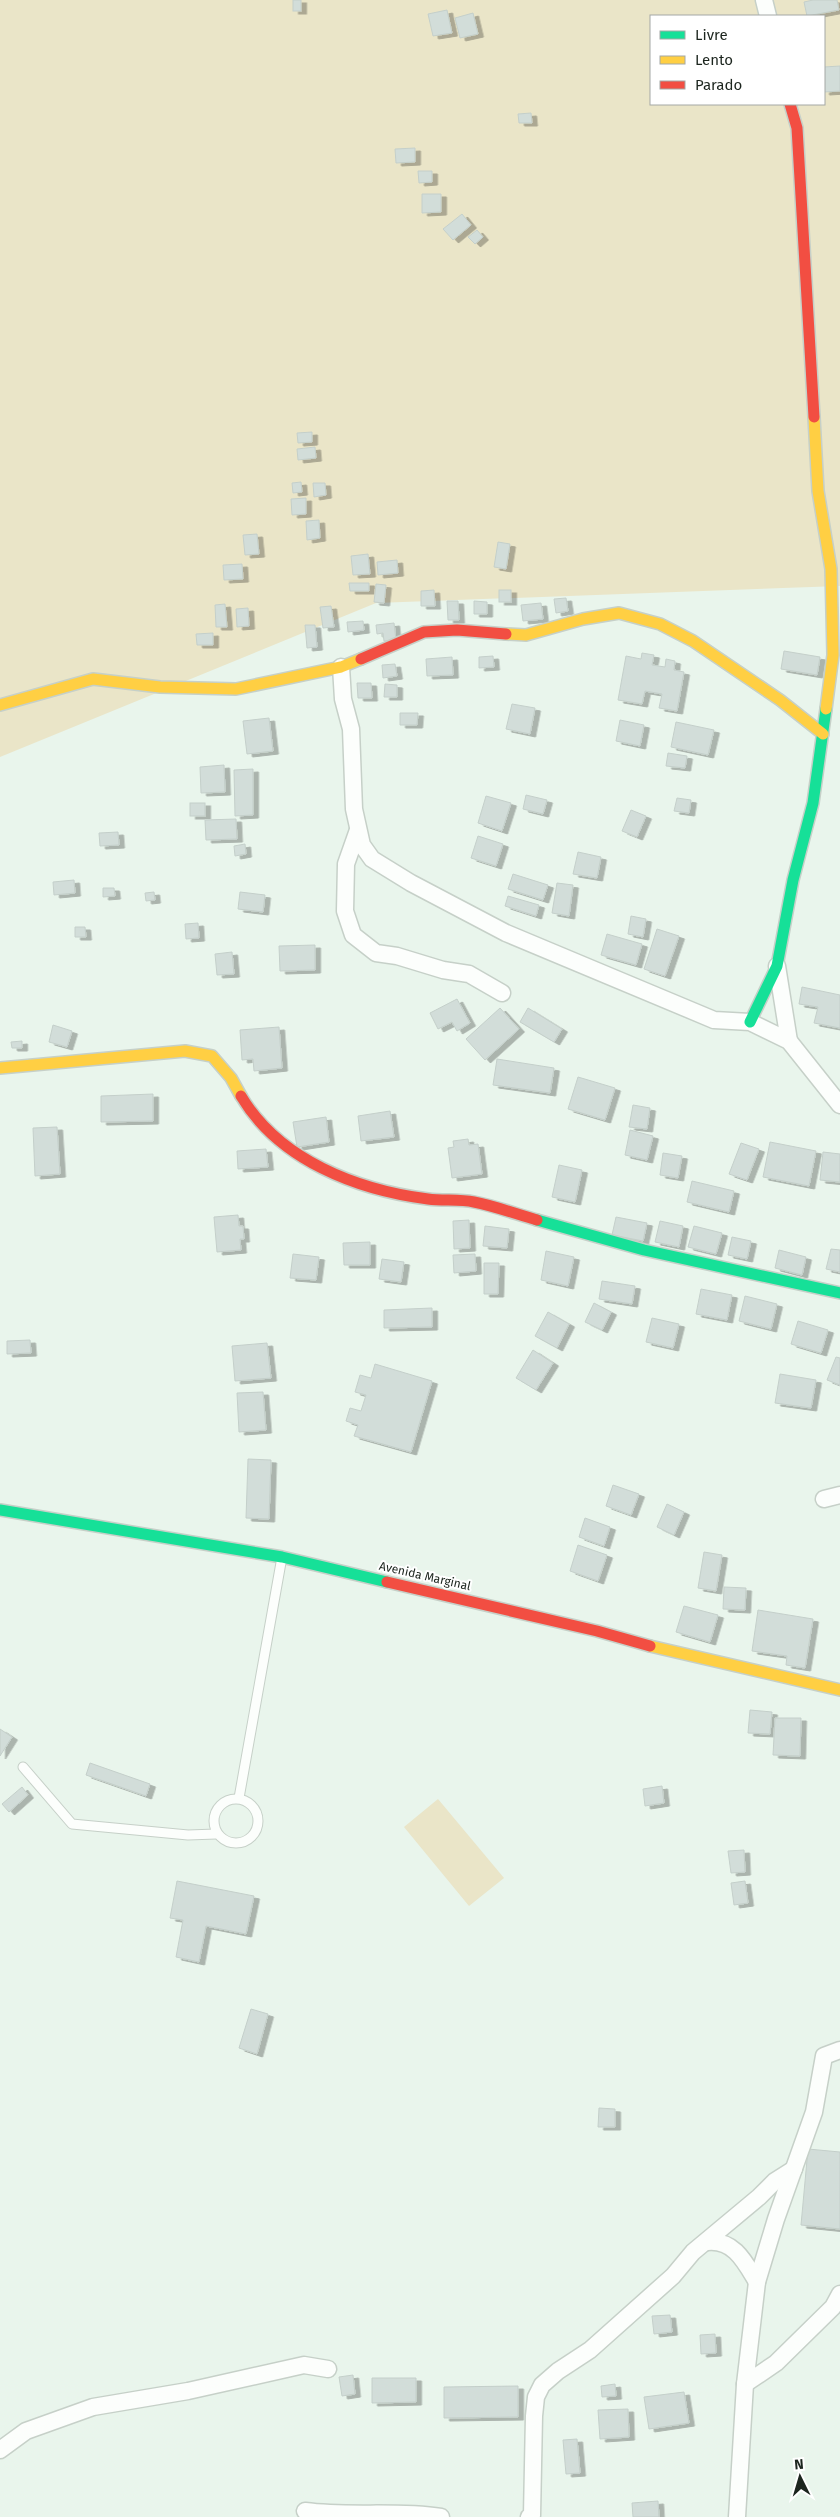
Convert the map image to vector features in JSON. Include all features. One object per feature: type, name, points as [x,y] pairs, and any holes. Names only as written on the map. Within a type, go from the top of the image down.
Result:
[{"type":"street","points":[[764,0],[768,15]]},
{"type":"street","points":[[750,1022],[777,966],[793,880],[813,803],[833,655],[835,570],[818,491],[802,206],[796,128],[790,105]]},
{"type":"street","points":[[0,705],[93,679],[160,687],[236,689],[341,667],[424,632],[457,630],[526,635],[583,619],[619,613],[660,624],[693,642],[780,700],[823,734]]},
{"type":"street","points":[[341,667],[343,699],[351,729],[354,809],[362,845],[372,859],[410,883],[506,933],[714,1020],[750,1022],[789,1041],[840,1105]]},
{"type":"street","points":[[358,830],[346,864],[345,911],[353,934],[376,953],[397,956],[443,970],[468,974],[502,994]]},
{"type":"street","points":[[777,966],[789,1041]]},
{"type":"street","points":[[0,1068],[186,1051],[212,1056],[231,1078],[254,1117],[278,1141],[317,1166],[371,1188],[428,1199],[474,1202],[644,1250],[840,1293]]},
{"type":"street","points":[[824,1499],[840,1495]]},
{"type":"street","name":"Avenida Marginal","points":[[0,1510],[282,1557],[597,1630],[672,1653],[840,1690]]},
{"type":"street","points":[[737,2517],[745,2384],[757,2282],[814,2112],[824,2056],[840,2050]]},
{"type":"street","points":[[529,2517],[532,2515],[534,2416],[536,2397],[542,2386],[558,2371],[590,2350],[737,2214],[759,2197],[774,2181],[794,2169]]},
{"type":"street","points":[[707,2242],[714,2241],[730,2246],[744,2259],[757,2282]]},
{"type":"street","points":[[745,2384],[776,2363],[833,2307],[840,2294]]},
{"type":"street","points":[[0,2450],[26,2431],[93,2407],[188,2391],[304,2364],[328,2369]]},
{"type":"street","points":[[305,2511],[331,2515],[370,2513],[441,2517]]},
{"type":"lane","points":[[239,1798],[282,1557]]},
{"type":"lane","points":[[23,1767],[72,1824],[188,1836],[216,1834],[232,1842],[244,1842],[253,1835],[258,1824],[257,1812],[250,1803],[239,1798],[228,1800],[218,1806],[214,1817],[216,1834]]},
{"type":"shaded area","points":[[0,0],[840,0],[840,586],[376,603],[0,757]]},
{"type":"shaded area","points":[[438,1799],[504,1878],[469,1906],[404,1827]]},
{"type":"building","points":[[293,0],[301,0],[301,11],[293,11]]},
{"type":"building","points":[[837,0],[839,10],[807,15],[804,2]]},
{"type":"building","points":[[447,10],[452,33],[433,36],[428,14]]},
{"type":"building","points":[[473,13],[478,34],[460,38],[455,18]]},
{"type":"building","points":[[840,66],[840,91],[825,92],[825,67]]},
{"type":"building","points":[[531,113],[532,123],[519,123],[518,114]]},
{"type":"building","points":[[415,148],[415,162],[396,163],[395,149]]},
{"type":"building","points":[[418,171],[432,171],[432,182],[419,183]]},
{"type":"building","points":[[422,194],[441,194],[441,212],[422,213]]},
{"type":"building","points":[[462,214],[471,225],[453,240],[443,229]]},
{"type":"building","points":[[477,230],[483,237],[475,244],[468,237]]},
{"type":"building","points":[[312,432],[312,442],[298,443],[297,433]]},
{"type":"building","points":[[315,447],[316,458],[298,460],[297,449]]},
{"type":"building","points":[[301,482],[302,492],[293,493],[292,483]]},
{"type":"building","points":[[313,483],[325,483],[326,495],[314,497]]},
{"type":"building","points":[[306,498],[306,514],[292,515],[291,499]]},
{"type":"building","points":[[319,520],[320,538],[307,540],[306,521]]},
{"type":"building","points":[[257,534],[259,554],[245,555],[243,535]]},
{"type":"building","points":[[498,542],[510,544],[506,569],[494,567]]},
{"type":"building","points":[[368,554],[370,574],[353,575],[351,556]]},
{"type":"building","points":[[397,560],[398,573],[378,575],[377,562]]},
{"type":"building","points":[[242,564],[243,579],[224,580],[223,565]]},
{"type":"building","points":[[349,583],[369,583],[369,591],[350,591]]},
{"type":"building","points":[[376,584],[386,585],[384,603],[374,602]]},
{"type":"building","points":[[434,590],[435,606],[421,606],[421,591]]},
{"type":"building","points":[[499,590],[511,590],[511,602],[499,602]]},
{"type":"building","points":[[566,598],[568,611],[556,613],[554,599]]},
{"type":"building","points":[[447,601],[458,601],[459,620],[448,620]]},
{"type":"building","points":[[474,601],[487,602],[487,614],[474,614]]},
{"type":"building","points":[[541,603],[543,619],[523,621],[521,605]]},
{"type":"building","points":[[225,604],[227,627],[216,627],[215,605]]},
{"type":"building","points":[[331,606],[334,627],[323,628],[320,607]]},
{"type":"building","points":[[248,608],[249,626],[237,627],[236,609]]},
{"type":"building","points":[[363,621],[364,630],[348,632],[347,622]]},
{"type":"building","points":[[394,623],[396,640],[384,641],[383,633],[377,634],[376,625]]},
{"type":"building","points":[[305,625],[315,625],[317,647],[307,648]]},
{"type":"building","points":[[213,633],[213,645],[197,645],[196,634]]},
{"type":"building","points":[[784,651],[820,657],[817,675],[781,669]]},
{"type":"building","points":[[642,653],[654,655],[652,665],[665,667],[666,659],[675,661],[674,670],[684,672],[677,711],[659,708],[662,694],[645,691],[642,704],[618,700],[626,656],[641,659]]},
{"type":"building","points":[[493,656],[494,667],[479,668],[479,657]]},
{"type":"building","points":[[452,657],[453,675],[427,676],[426,659]]},
{"type":"building","points":[[395,664],[397,676],[383,678],[382,665]]},
{"type":"building","points":[[357,683],[371,683],[372,698],[358,698]]},
{"type":"building","points":[[385,684],[397,685],[397,697],[384,697]]},
{"type":"building","points":[[512,704],[535,708],[530,734],[506,729]]},
{"type":"building","points":[[400,713],[418,713],[417,725],[400,725]]},
{"type":"building","points":[[269,718],[273,751],[247,754],[243,721]]},
{"type":"building","points":[[620,720],[644,725],[640,746],[616,741]]},
{"type":"building","points":[[676,722],[714,730],[708,755],[671,747]]},
{"type":"building","points":[[668,753],[687,756],[685,768],[666,766]]},
{"type":"building","points":[[224,765],[225,792],[201,793],[200,767]]},
{"type":"building","points":[[253,769],[253,815],[235,816],[234,770]]},
{"type":"building","points":[[526,795],[547,800],[543,814],[523,809]]},
{"type":"building","points":[[486,796],[511,803],[502,831],[478,823]]},
{"type":"building","points":[[677,798],[691,800],[689,813],[674,811]]},
{"type":"building","points":[[190,803],[205,803],[205,816],[190,816]]},
{"type":"building","points":[[631,810],[646,816],[637,837],[622,831]]},
{"type":"building","points":[[236,819],[237,839],[206,840],[205,820]]},
{"type":"building","points":[[118,832],[119,845],[100,846],[99,833]]},
{"type":"building","points":[[478,836],[503,844],[496,866],[471,858]]},
{"type":"building","points":[[245,844],[246,854],[235,856],[234,846]]},
{"type":"building","points":[[578,852],[601,857],[597,878],[573,874]]},
{"type":"building","points":[[513,874],[548,885],[543,900],[508,889]]},
{"type":"building","points":[[74,880],[75,893],[54,895],[53,882]]},
{"type":"building","points":[[557,883],[573,885],[569,916],[552,913]]},
{"type":"building","points":[[103,888],[114,888],[115,896],[103,897]]},
{"type":"building","points":[[154,892],[155,900],[146,901],[145,893]]},
{"type":"building","points":[[240,892],[265,895],[263,912],[238,909]]},
{"type":"building","points":[[508,896],[539,905],[536,916],[505,906]]},
{"type":"building","points":[[631,916],[646,919],[643,937],[628,934]]},
{"type":"building","points":[[198,923],[199,938],[186,939],[185,924]]},
{"type":"building","points":[[75,927],[85,927],[86,937],[75,937]]},
{"type":"building","points":[[657,929],[679,936],[665,976],[644,969]]},
{"type":"building","points":[[607,934],[642,944],[636,965],[601,955]]},
{"type":"building","points":[[315,945],[315,970],[280,971],[279,946]]},
{"type":"building","points":[[232,952],[234,974],[217,975],[215,954]]},
{"type":"building","points":[[802,987],[840,995],[840,1028],[814,1023],[818,1007],[799,1004]]},
{"type":"building","points":[[457,999],[470,1023],[457,1031],[452,1022],[438,1029],[430,1013]]},
{"type":"building","points":[[500,1008],[519,1029],[485,1060],[466,1039]]},
{"type":"building","points":[[528,1008],[562,1029],[554,1042],[520,1022]]},
{"type":"building","points":[[53,1025],[72,1031],[67,1047],[49,1042]]},
{"type":"building","points":[[279,1027],[282,1068],[254,1071],[253,1059],[242,1060],[240,1030]]},
{"type":"building","points":[[22,1041],[22,1048],[12,1048],[11,1042]]},
{"type":"building","points":[[497,1059],[554,1068],[550,1093],[493,1085]]},
{"type":"building","points":[[578,1077],[615,1088],[605,1120],[568,1109]]},
{"type":"building","points":[[153,1094],[153,1121],[101,1122],[101,1096]]},
{"type":"building","points":[[633,1105],[650,1108],[647,1129],[629,1127]]},
{"type":"building","points":[[390,1111],[394,1137],[361,1141],[358,1116]]},
{"type":"building","points":[[326,1117],[329,1142],[297,1147],[293,1122]]},
{"type":"building","points":[[57,1127],[60,1174],[35,1176],[33,1128]]},
{"type":"building","points":[[630,1130],[653,1136],[647,1160],[625,1155]]},
{"type":"building","points":[[468,1139],[469,1145],[478,1144],[482,1174],[452,1178],[448,1148],[454,1147],[453,1141]]},
{"type":"building","points":[[770,1142],[816,1151],[809,1186],[763,1177]]},
{"type":"building","points":[[741,1143],[759,1149],[747,1180],[729,1174]]},
{"type":"building","points":[[266,1149],[268,1167],[238,1169],[237,1151]]},
{"type":"building","points":[[823,1152],[840,1154],[840,1182],[820,1180]]},
{"type":"building","points":[[663,1153],[682,1156],[678,1178],[660,1175]]},
{"type":"building","points":[[559,1165],[582,1170],[575,1202],[552,1197]]},
{"type":"building","points":[[692,1181],[734,1191],[729,1212],[687,1202]]},
{"type":"building","points":[[238,1215],[239,1226],[243,1226],[244,1239],[240,1239],[241,1250],[217,1252],[214,1217]]},
{"type":"building","points":[[616,1217],[647,1223],[643,1241],[612,1235]]},
{"type":"building","points":[[469,1220],[470,1248],[454,1249],[453,1221]]},
{"type":"building","points":[[660,1221],[683,1226],[679,1247],[655,1242]]},
{"type":"building","points":[[485,1226],[509,1229],[507,1248],[483,1246]]},
{"type":"building","points":[[694,1226],[722,1233],[716,1254],[688,1247]]},
{"type":"building","points":[[732,1237],[751,1241],[747,1259],[728,1255]]},
{"type":"building","points":[[370,1242],[370,1265],[344,1265],[343,1243]]},
{"type":"building","points":[[831,1249],[840,1250],[840,1272],[826,1269]]},
{"type":"building","points":[[779,1250],[806,1257],[802,1275],[775,1268]]},
{"type":"building","points":[[546,1251],[574,1257],[568,1286],[541,1280]]},
{"type":"building","points":[[293,1254],[319,1257],[316,1280],[290,1278]]},
{"type":"building","points":[[475,1254],[476,1271],[454,1273],[453,1255]]},
{"type":"building","points":[[382,1259],[404,1262],[401,1282],[379,1279]]},
{"type":"building","points":[[484,1263],[499,1263],[498,1294],[484,1294]]},
{"type":"building","points":[[602,1281],[635,1286],[632,1304],[599,1299]]},
{"type":"building","points":[[701,1289],[732,1295],[727,1320],[696,1314]]},
{"type":"building","points":[[745,1296],[777,1304],[771,1329],[739,1321]]},
{"type":"building","points":[[594,1303],[611,1312],[602,1330],[585,1322]]},
{"type":"building","points":[[432,1308],[432,1327],[384,1328],[384,1310]]},
{"type":"building","points":[[548,1312],[569,1324],[557,1348],[535,1336]]},
{"type":"building","points":[[652,1318],[679,1324],[673,1348],[646,1342]]},
{"type":"building","points":[[798,1321],[828,1330],[821,1353],[791,1344]]},
{"type":"building","points":[[30,1340],[31,1353],[7,1354],[7,1341]]},
{"type":"building","points":[[267,1343],[271,1378],[235,1381],[232,1346]]},
{"type":"building","points":[[533,1350],[553,1363],[536,1390],[516,1378]]},
{"type":"building","points":[[836,1357],[840,1358],[840,1385],[827,1380]]},
{"type":"building","points":[[375,1364],[432,1381],[411,1452],[354,1436],[358,1425],[346,1421],[350,1408],[361,1411],[366,1395],[355,1392],[360,1375],[371,1378]]},
{"type":"building","points":[[780,1374],[816,1380],[811,1408],[775,1403]]},
{"type":"building","points":[[263,1392],[266,1430],[239,1432],[237,1393]]},
{"type":"building","points":[[248,1459],[271,1460],[269,1519],[246,1518]]},
{"type":"building","points":[[613,1485],[639,1494],[631,1515],[606,1506]]},
{"type":"building","points":[[667,1504],[684,1512],[674,1535],[657,1527]]},
{"type":"building","points":[[585,1518],[610,1527],[604,1546],[579,1537]]},
{"type":"building","points":[[578,1545],[607,1555],[598,1581],[570,1571]]},
{"type":"building","points":[[704,1552],[722,1555],[716,1591],[698,1588]]},
{"type":"building","points":[[724,1587],[746,1588],[745,1610],[723,1609]]},
{"type":"building","points":[[684,1606],[718,1615],[710,1642],[676,1632]]},
{"type":"building","points":[[758,1610],[813,1619],[805,1668],[786,1665],[787,1656],[752,1651]]},
{"type":"building","points":[[750,1710],[772,1712],[770,1734],[748,1733]]},
{"type":"building","points":[[775,1718],[801,1718],[800,1756],[773,1755]]},
{"type":"building","points":[[0,1729],[12,1737],[0,1756]]},
{"type":"building","points":[[90,1763],[150,1784],[146,1796],[86,1775]]},
{"type":"building","points":[[662,1786],[664,1803],[645,1806],[643,1789]]},
{"type":"building","points":[[22,1787],[28,1795],[9,1812],[2,1804]]},
{"type":"building","points":[[744,1850],[745,1872],[731,1873],[728,1851]]},
{"type":"building","points":[[177,1881],[254,1896],[246,1934],[206,1926],[199,1962],[176,1957],[183,1920],[170,1918]]},
{"type":"building","points":[[745,1881],[748,1903],[734,1905],[731,1883]]},
{"type":"building","points":[[251,2009],[268,2014],[257,2054],[239,2048]]},
{"type":"building","points":[[599,2108],[615,2109],[615,2127],[598,2127]]},
{"type":"building","points":[[808,2149],[840,2152],[840,2229],[801,2225]]},
{"type":"building","points":[[670,2315],[672,2332],[654,2334],[652,2316]]},
{"type":"building","points":[[715,2334],[716,2353],[701,2354],[700,2335]]},
{"type":"building","points":[[353,2375],[355,2394],[342,2396],[339,2377]]},
{"type":"building","points":[[372,2378],[416,2378],[416,2402],[372,2403]]},
{"type":"building","points":[[615,2384],[616,2396],[602,2397],[601,2386]]},
{"type":"building","points":[[518,2386],[518,2417],[444,2418],[444,2387]]},
{"type":"building","points":[[684,2392],[689,2423],[649,2429],[644,2397]]},
{"type":"building","points":[[628,2409],[629,2437],[600,2439],[598,2410]]},
{"type":"building","points":[[577,2439],[580,2473],[566,2474],[563,2440]]},
{"type":"building","points":[[658,2501],[659,2517],[633,2517],[632,2503]]},
{"type":"traffic: fast","points":[[750,1022],[777,966],[793,880],[813,803],[826,709]]},
{"type":"traffic: fast","points":[[537,1220],[644,1250],[840,1293]]},
{"type":"traffic: fast","points":[[0,1510],[282,1557],[387,1582]]},
{"type":"traffic: slow","points":[[814,417],[818,491],[831,569],[833,655],[826,709]]},
{"type":"traffic: slow","points":[[506,634],[526,635],[583,619],[619,613],[660,624],[693,641],[780,700],[823,734]]},
{"type":"traffic: slow","points":[[0,705],[93,679],[160,687],[236,689],[341,667],[361,659]]},
{"type":"traffic: slow","points":[[0,1068],[185,1051],[212,1056],[231,1078],[241,1096]]},
{"type":"traffic: slow","points":[[650,1646],[840,1690]]},
{"type":"traffic: jam","points":[[790,105],[797,128],[814,417]]},
{"type":"traffic: jam","points":[[361,659],[424,632],[457,630],[506,634]]},
{"type":"traffic: jam","points":[[241,1096],[257,1118],[276,1138],[322,1168],[348,1179],[401,1195],[474,1202],[537,1220]]},
{"type":"traffic: jam","points":[[387,1582],[597,1631],[650,1646]]}]
